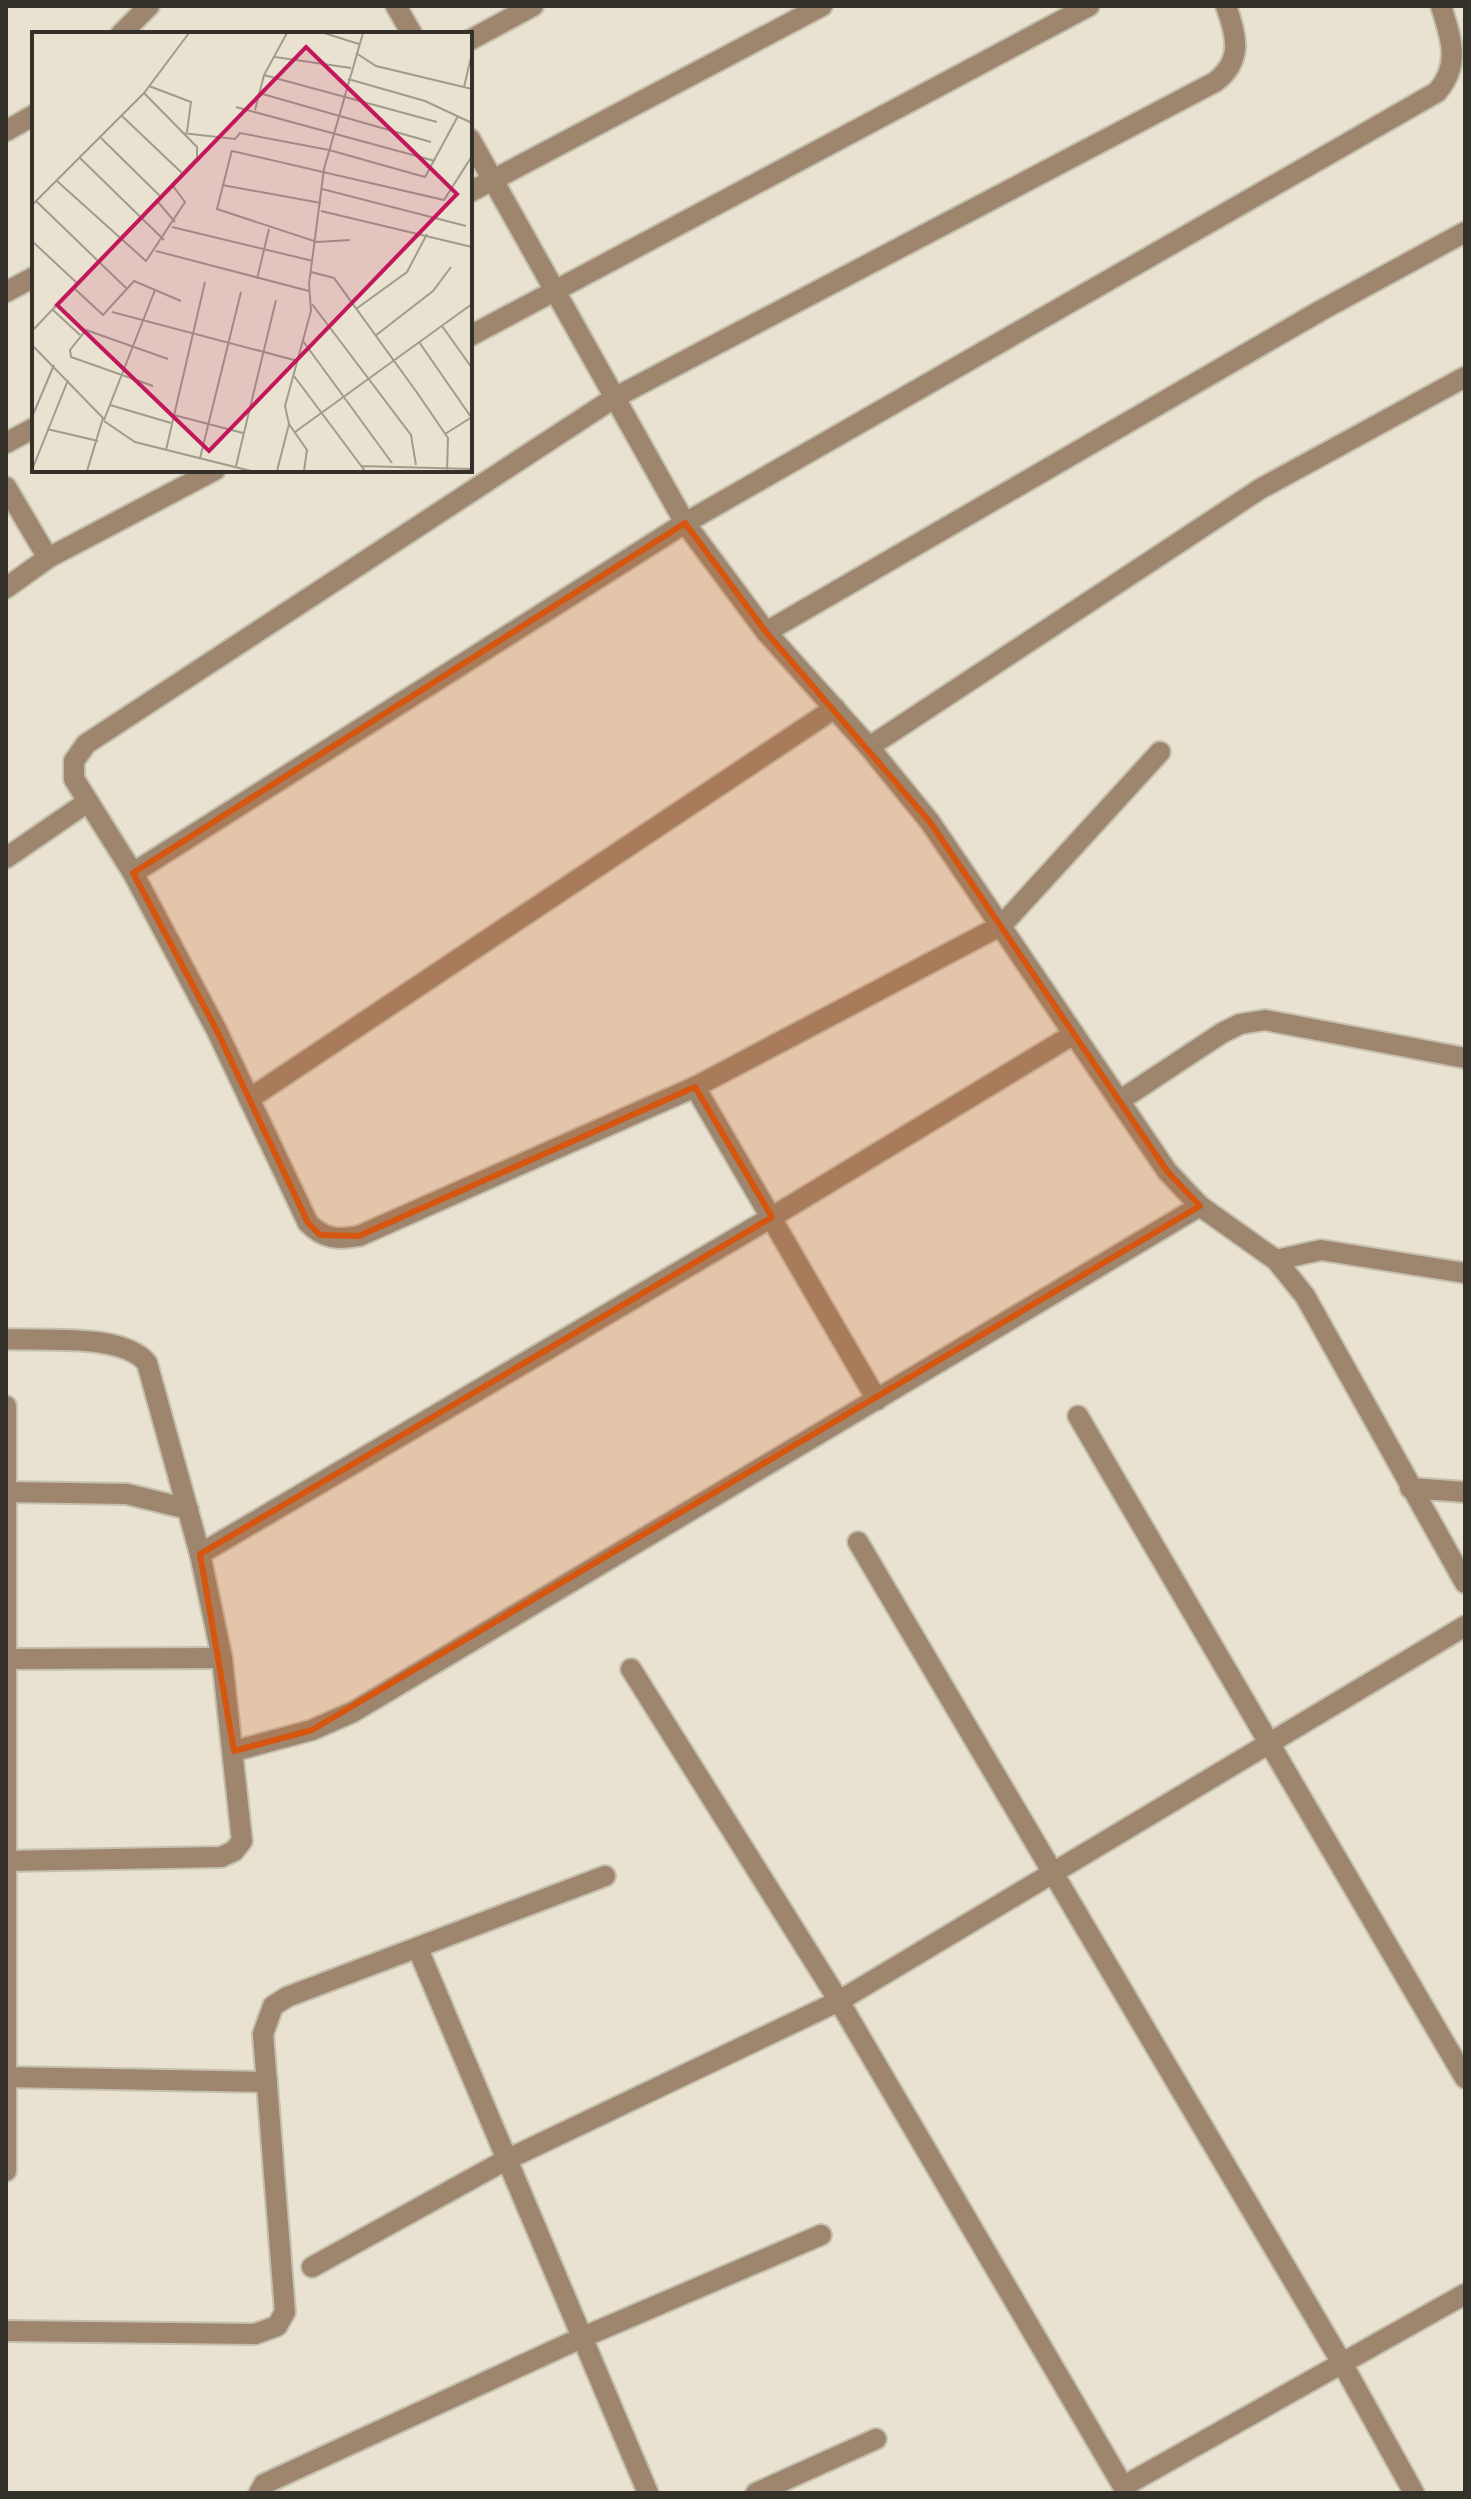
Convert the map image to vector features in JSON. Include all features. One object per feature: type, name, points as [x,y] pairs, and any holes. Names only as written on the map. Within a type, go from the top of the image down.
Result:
[{"type":"street","points":[[123,32],[149,6]]},
{"type":"street","points":[[396,6],[411,32]]},
{"type":"street","points":[[472,39],[533,6]]},
{"type":"street","points":[[472,191],[822,6]]},
{"type":"street","points":[[472,335],[1089,6]]},
{"type":"street","points":[[1160,752],[1002,925],[695,1087],[359,1236],[339,1239],[320,1235],[308,1223],[216,1029],[133,873],[86,803],[74,779],[74,761],[86,744],[614,398],[1215,82],[1229,72],[1236,56],[1235,32],[1226,6]]},
{"type":"street","points":[[133,873],[685,523],[1437,92],[1448,79],[1454,59],[1441,6]]},
{"type":"street","points":[[6,131],[32,116]]},
{"type":"street","points":[[472,143],[685,523],[766,632],[869,747],[930,822],[1167,1171],[1200,1206],[1276,1260],[1305,1296],[1465,1583]]},
{"type":"street","points":[[766,632],[1320,311],[1465,232]]},
{"type":"street","points":[[6,292],[32,278]]},
{"type":"street","points":[[869,747],[1260,489],[1465,377]]},
{"type":"street","points":[[6,443],[32,429]]},
{"type":"street","points":[[6,588],[48,558],[211,472]]},
{"type":"street","points":[[6,487],[48,558]]},
{"type":"street","points":[[249,1099],[835,708]]},
{"type":"street","points":[[6,858],[86,803]]},
{"type":"street","points":[[1119,1101],[1222,1033],[1240,1024],[1265,1020],[1465,1058]]},
{"type":"street","points":[[200,1554],[772,1217],[1074,1034]]},
{"type":"street","points":[[695,1087],[877,1400]]},
{"type":"street","points":[[234,1751],[312,1730],[353,1712],[1200,1206]]},
{"type":"street","points":[[1276,1260],[1321,1250],[1465,1273]]},
{"type":"street","points":[[6,1339],[117,1344],[139,1352],[147,1363],[200,1554],[222,1658],[242,1841],[234,1851],[221,1857],[6,1861]]},
{"type":"street","points":[[6,1406],[6,2171]]},
{"type":"street","points":[[1078,1416],[1465,2078]]},
{"type":"street","points":[[1410,1488],[1465,1492]]},
{"type":"street","points":[[8,1492],[127,1494],[188,1509]]},
{"type":"street","points":[[858,1542],[1342,2363],[1414,2493]]},
{"type":"street","points":[[312,2267],[504,2161],[839,2001],[1465,1626]]},
{"type":"street","points":[[6,1659],[222,1658]]},
{"type":"street","points":[[631,1669],[839,2001],[1125,2490],[1465,2294]]},
{"type":"street","points":[[6,2331],[255,2334],[277,2326],[285,2312],[263,2034],[273,2006],[287,1997],[605,1876]]},
{"type":"street","points":[[418,1949],[504,2161],[648,2493]]},
{"type":"street","points":[[7,2077],[267,2082]]},
{"type":"street","points":[[259,2493],[264,2484],[581,2338],[821,2235]]},
{"type":"street","points":[[756,2493],[876,2439]]},
{"type":"highlighted area","points":[[685,523],[766,632],[930,822],[1167,1171],[1200,1206],[312,1730],[234,1751],[200,1554],[772,1217],[695,1087],[359,1236],[320,1235],[308,1223],[216,1029],[133,873]]}]
